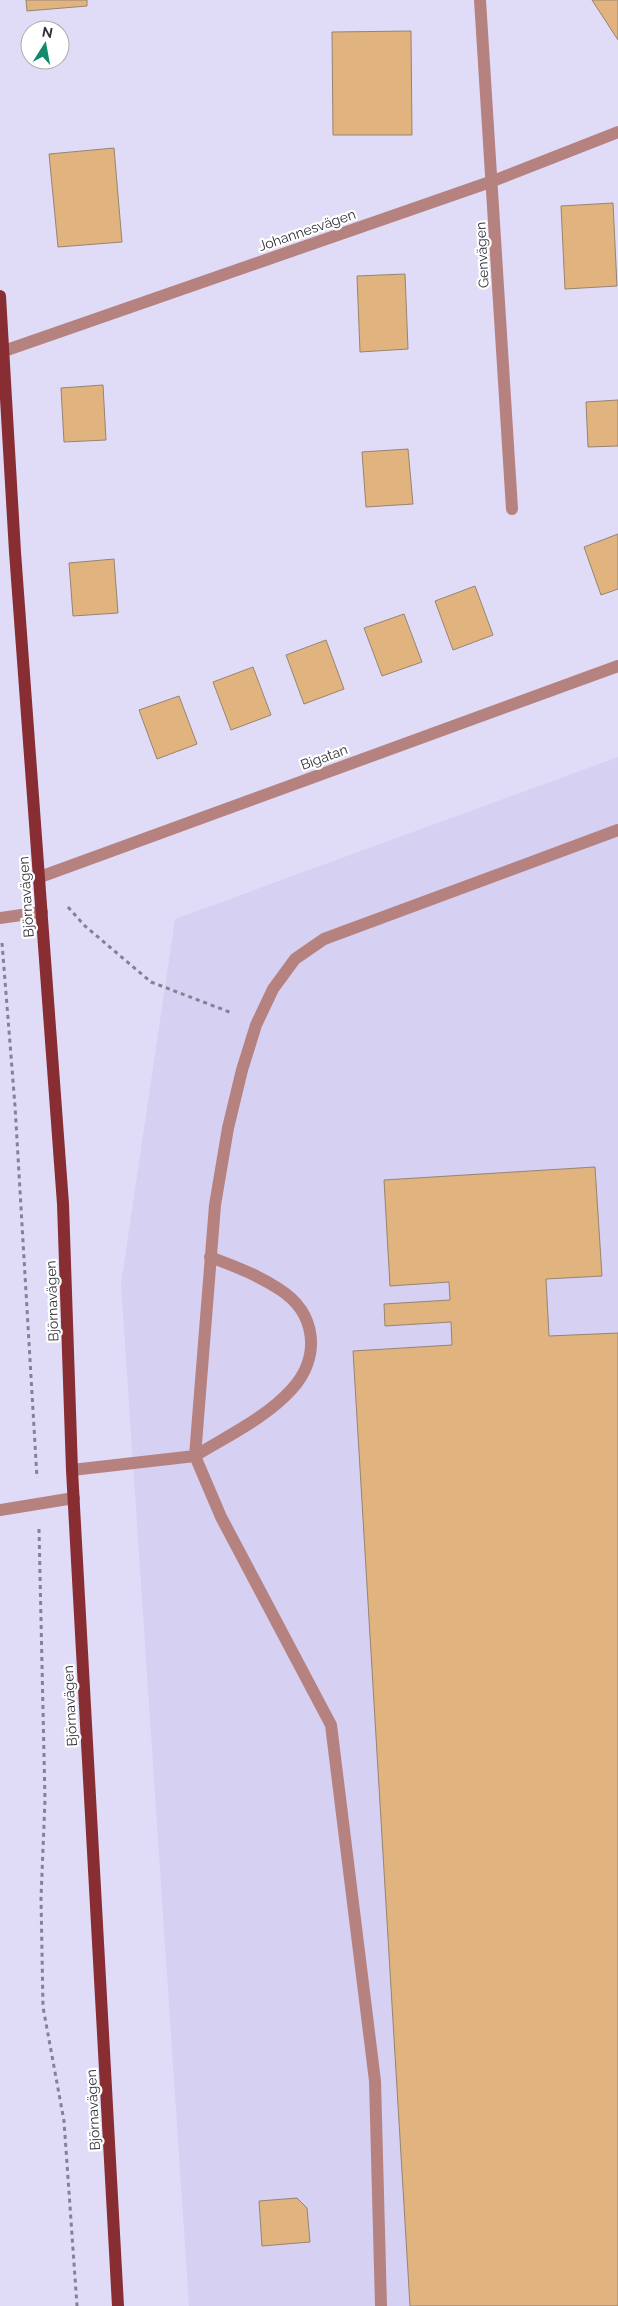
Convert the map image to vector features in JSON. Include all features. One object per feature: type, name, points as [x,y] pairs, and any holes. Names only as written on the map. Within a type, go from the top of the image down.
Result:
[{"type":"main road","name":"Björnavägen","points":[[0,296],[4,351],[3,377],[15,552],[63,1204],[72,1470],[118,2306]]},
{"type":"street","name":"Genvägen","points":[[480,0],[493,181],[512,509]]},
{"type":"street","name":"Johannesvägen","points":[[4,351],[493,181],[618,132]]},
{"type":"street","name":"Bigatan","points":[[40,877],[618,666]]},
{"type":"street","points":[[381,2306],[375,2081],[331,1725],[221,1517],[195,1456],[215,1205],[228,1128],[242,1070],[260,1018],[273,989],[295,959],[324,939],[618,830]]},
{"type":"street","points":[[0,918],[42,912]]},
{"type":"street","points":[[72,1470],[195,1456],[270,1409],[292,1389],[307,1366],[312,1344],[309,1324],[298,1306],[281,1290],[245,1270],[210,1257]]},
{"type":"street","points":[[0,1510],[74,1498]]},
{"type":"path","points":[[40,877],[85,926],[151,982],[227,1013],[260,1018]]},
{"type":"path","points":[[0,918],[15,1106],[39,1505],[45,1800],[41,1898],[43,2007],[64,2121],[77,2306]]},
{"type":"shaded area","points":[[618,757],[618,2306],[189,2306],[121,1284],[175,919]]},
{"type":"building","points":[[26,0],[87,0],[87,6],[27,11]]},
{"type":"building","points":[[592,0],[618,0],[618,40]]},
{"type":"building","points":[[411,31],[412,135],[333,135],[332,32]]},
{"type":"building","points":[[114,148],[122,242],[58,247],[49,154]]},
{"type":"building","points":[[613,203],[617,286],[565,289],[561,206]]},
{"type":"building","points":[[405,274],[408,349],[360,352],[357,276]]},
{"type":"building","points":[[103,385],[106,440],[64,442],[61,388]]},
{"type":"building","points":[[618,400],[618,446],[588,447],[586,402]]},
{"type":"building","points":[[408,449],[413,504],[366,507],[362,452]]},
{"type":"building","points":[[618,534],[618,589],[601,595],[584,547]]},
{"type":"building","points":[[114,559],[118,613],[73,616],[69,563]]},
{"type":"building","points":[[475,586],[493,635],[453,650],[435,601]]},
{"type":"building","points":[[404,614],[422,662],[382,676],[364,628]]},
{"type":"building","points":[[326,640],[344,689],[304,704],[286,655]]},
{"type":"building","points":[[253,667],[271,715],[231,730],[213,682]]},
{"type":"building","points":[[179,696],[197,744],[157,759],[139,710]]},
{"type":"building","points":[[595,1167],[602,1276],[546,1279],[549,1336],[618,1333],[618,2306],[410,2306],[353,1351],[452,1345],[451,1322],[385,1326],[384,1304],[450,1300],[449,1282],[390,1286],[384,1180]]},
{"type":"building","points":[[297,2198],[307,2208],[310,2242],[262,2246],[259,2201]]}]
